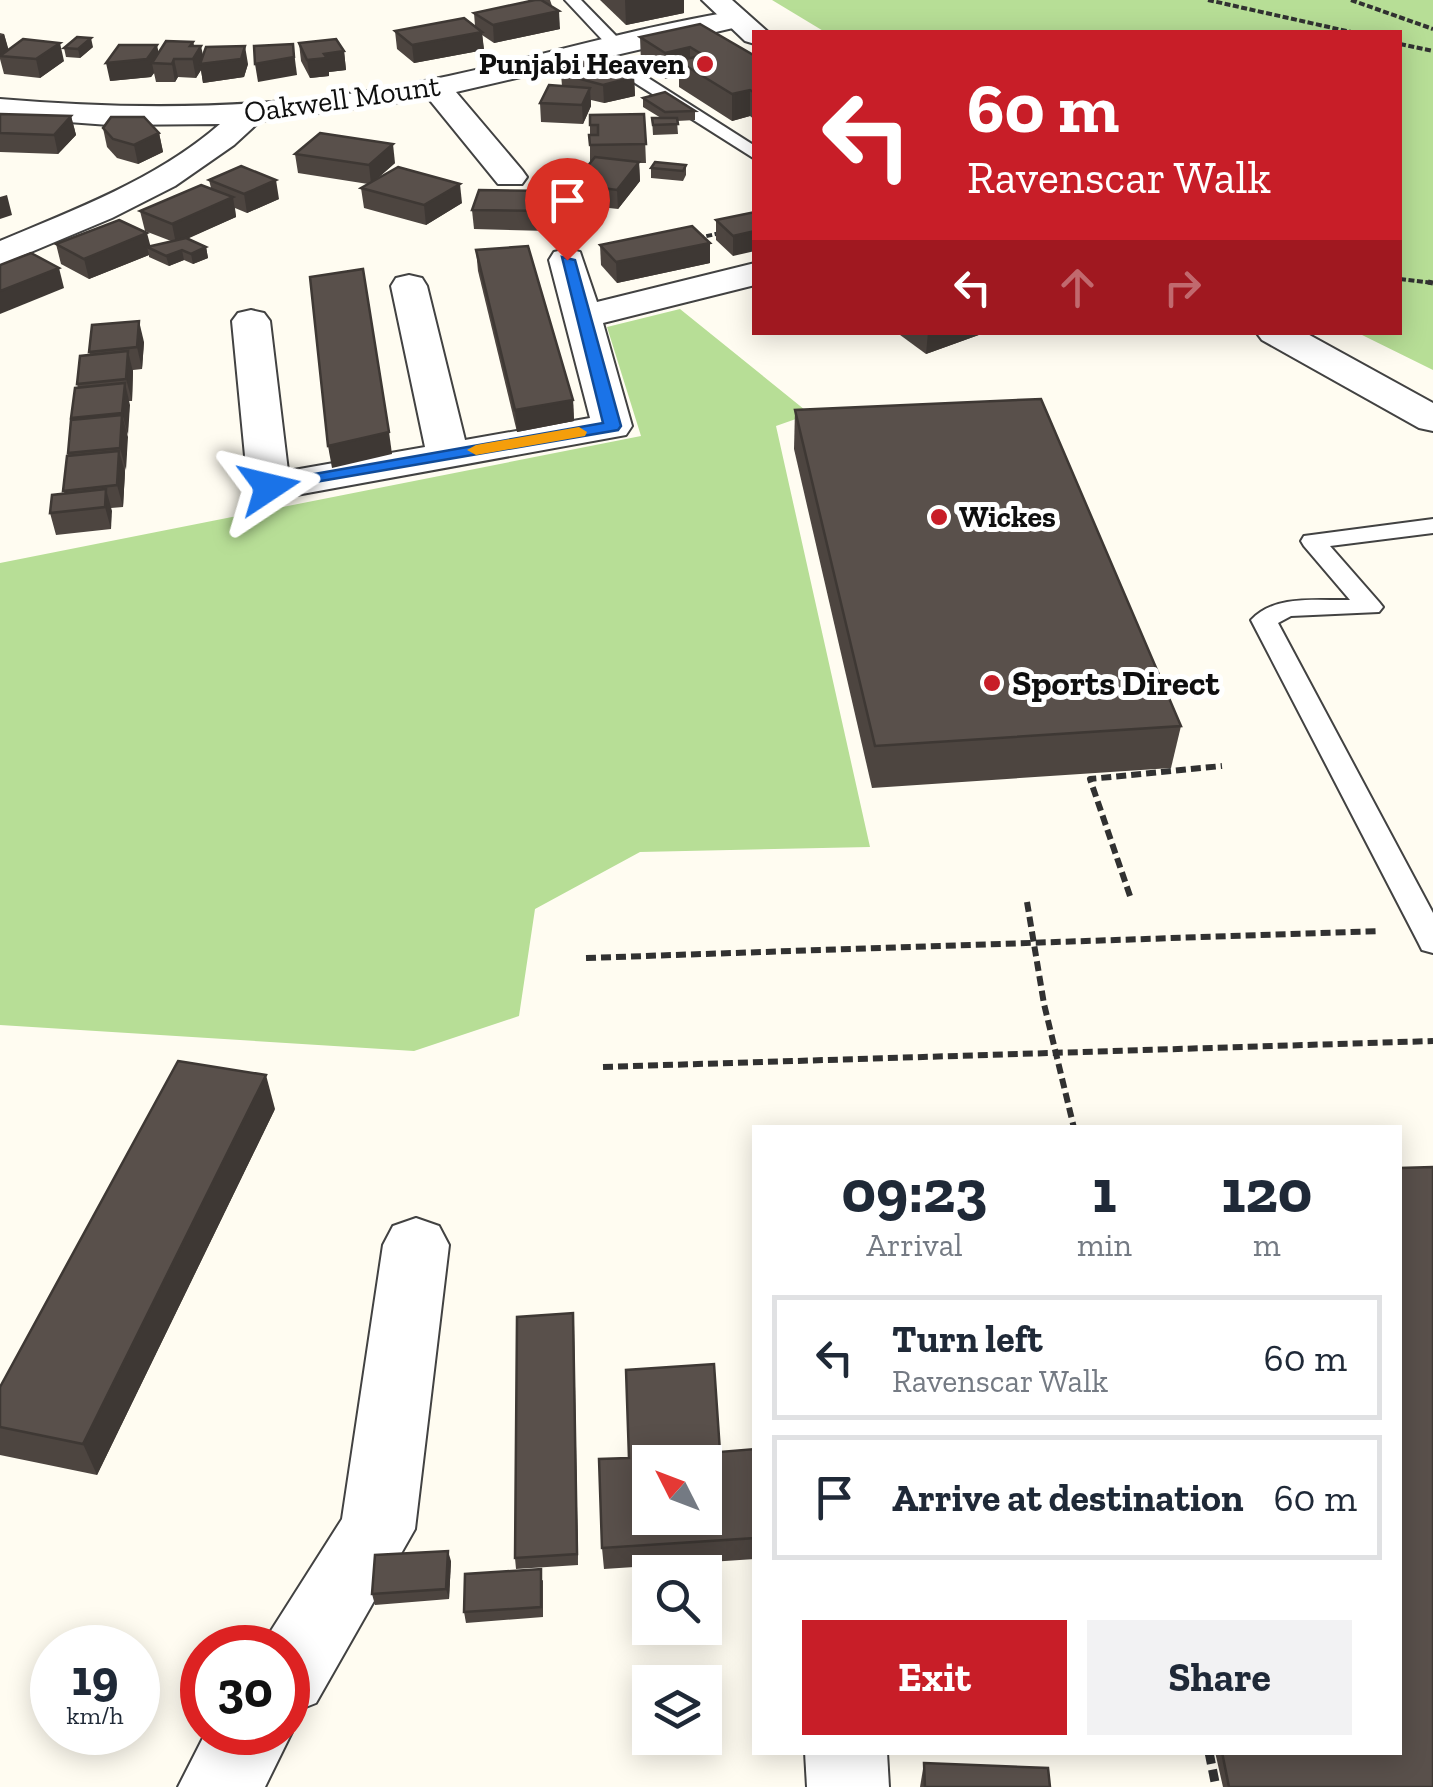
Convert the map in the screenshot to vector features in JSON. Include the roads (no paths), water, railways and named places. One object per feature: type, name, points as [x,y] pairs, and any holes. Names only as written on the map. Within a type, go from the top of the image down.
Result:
[{"type":"street","name":"Oakwell Mount","points":[[0,108],[54,114],[250,114],[436,88],[736,18]]},
{"type":"street","points":[[436,88],[510,177]]},
{"type":"street","points":[[0,254],[140,194],[214,150],[250,114]]},
{"type":"street","points":[[251,321],[269,487],[612,426],[567,260]]},
{"type":"street","points":[[584,316],[752,275]]},
{"type":"street","points":[[409,286],[448,456]]},
{"type":"street","points":[[1280,335],[1433,420]]},
{"type":"street","points":[[310,1639],[378,1529],[416,1245]]},
{"type":"street","points":[[218,1787],[238,1755]]},
{"type":"street","points":[[846,1755],[848,1787]]},
{"type":"lane","points":[[573,0],[604,46],[752,152]]},
{"type":"lane","points":[[1430,936],[1264,620],[1286,609],[1370,607],[1314,540],[1433,526]]},
{"type":"place","name":"Punjabi Heaven","points":[[705,64]]},
{"type":"place","name":"Wickes","points":[[939,517]]},
{"type":"place","name":"Sports Direct","points":[[992,683]]}]
